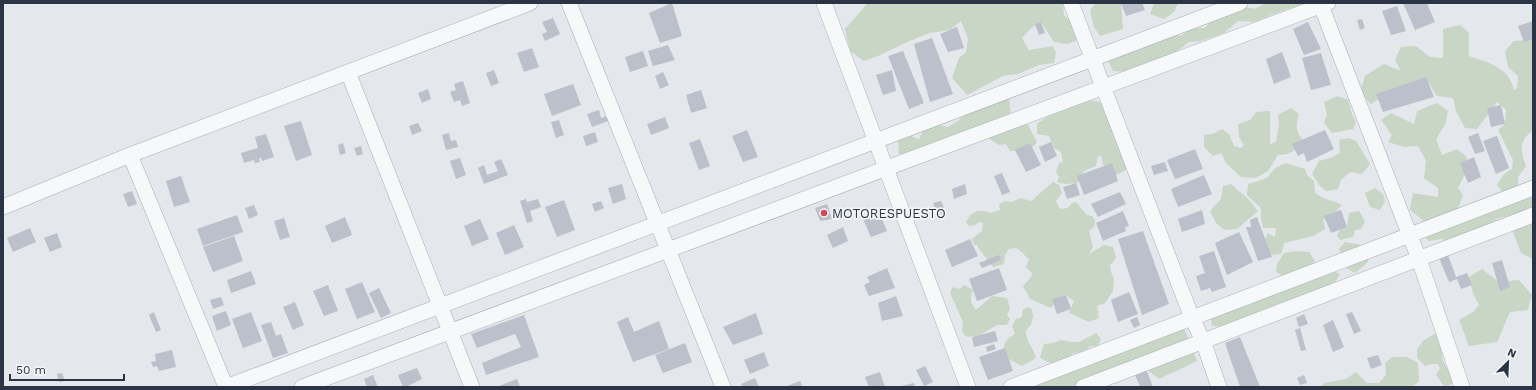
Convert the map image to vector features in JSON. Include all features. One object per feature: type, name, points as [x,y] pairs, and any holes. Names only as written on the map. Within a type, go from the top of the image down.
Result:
[{"type":"street","points":[[3,207],[130,155],[530,3]]},
{"type":"street","points":[[569,3],[723,387]]},
{"type":"street","points":[[824,3],[968,387]]},
{"type":"street","points":[[1071,3],[1192,318],[1203,341],[1219,387]]},
{"type":"street","points":[[130,155],[226,387],[1240,3]]},
{"type":"street","points":[[302,387],[1323,4],[1419,259],[1462,387]]},
{"type":"street","points":[[348,72],[472,387]]},
{"type":"street","points":[[1011,387],[1533,188]]},
{"type":"street","points":[[1083,387],[1533,215]]},
{"type":"green space","points":[[868,3],[1063,3],[1064,15],[1071,22],[1080,39],[1068,44],[1054,42],[1041,22],[1031,28],[1022,38],[1029,50],[1053,46],[1056,53],[1054,63],[1039,65],[1018,74],[1003,76],[967,95],[952,78],[959,58],[966,52],[968,39],[961,21],[950,30],[930,33],[864,61],[850,51],[845,29]]},
{"type":"green space","points":[[1096,3],[1121,3],[1123,29],[1100,36],[1094,27],[1090,10]]},
{"type":"green space","points":[[1154,3],[1178,3],[1174,12],[1164,19],[1150,14]]},
{"type":"green space","points":[[1266,3],[1307,3],[1254,22],[1238,21],[1224,33],[1200,41],[1189,42],[1175,53],[1154,60],[1133,72],[1113,71],[1109,62],[1117,51],[1167,33],[1181,36],[1190,28],[1205,28],[1214,17],[1238,5],[1254,9]]},
{"type":"green space","points":[[1460,25],[1469,33],[1469,56],[1491,64],[1503,71],[1508,76],[1514,90],[1517,88],[1518,76],[1508,67],[1505,51],[1514,41],[1533,40],[1533,130],[1528,134],[1523,142],[1522,150],[1526,166],[1518,177],[1518,188],[1503,192],[1497,185],[1504,174],[1512,169],[1513,160],[1498,130],[1505,124],[1506,110],[1497,102],[1477,129],[1465,128],[1456,111],[1453,98],[1437,96],[1428,82],[1392,91],[1371,104],[1360,93],[1365,76],[1384,64],[1401,71],[1395,60],[1401,47],[1416,46],[1430,57],[1443,58],[1443,29]]},
{"type":"green space","points":[[1000,96],[1009,99],[1011,118],[988,127],[967,130],[938,145],[924,146],[912,155],[899,154],[898,141],[908,135],[919,139],[927,123],[948,127],[959,120],[969,108],[981,103],[992,106]]},
{"type":"green space","points":[[1337,96],[1348,100],[1356,122],[1353,129],[1332,133],[1324,123],[1327,115],[1324,102]]},
{"type":"green space","points":[[1085,99],[1104,103],[1104,113],[1112,122],[1117,133],[1113,139],[1117,136],[1130,168],[1114,176],[1105,168],[1102,157],[1098,156],[1096,166],[1084,171],[1078,183],[1065,184],[1057,182],[1059,177],[1056,171],[1060,162],[1063,163],[1061,152],[1054,148],[1049,136],[1037,134],[1037,124],[1060,107]]},
{"type":"green space","points":[[1437,103],[1448,111],[1445,125],[1436,139],[1442,155],[1457,149],[1466,156],[1469,167],[1458,188],[1463,195],[1458,209],[1533,192],[1533,211],[1498,218],[1481,230],[1453,243],[1442,239],[1429,241],[1424,236],[1441,216],[1424,221],[1410,210],[1413,193],[1438,197],[1438,188],[1424,178],[1426,161],[1418,146],[1404,147],[1388,142],[1392,135],[1381,120],[1391,113],[1414,124],[1417,111]]},
{"type":"green space","points":[[1291,108],[1299,114],[1297,127],[1298,133],[1302,139],[1298,147],[1293,152],[1278,155],[1268,171],[1256,178],[1241,177],[1227,164],[1221,153],[1213,156],[1204,147],[1204,135],[1213,134],[1222,129],[1229,134],[1234,146],[1241,148],[1244,145],[1239,137],[1238,124],[1250,120],[1256,112],[1270,111],[1270,144],[1276,142],[1279,125],[1278,115]]},
{"type":"green space","points":[[1021,119],[1028,125],[1037,142],[1032,148],[1022,151],[1010,151],[1006,144],[999,145],[988,138]]},
{"type":"green space","points":[[1348,138],[1356,141],[1370,164],[1362,174],[1350,172],[1341,180],[1338,189],[1326,191],[1319,185],[1312,174],[1319,161],[1340,153],[1339,140]]},
{"type":"green space","points":[[1286,163],[1305,169],[1307,175],[1314,181],[1315,193],[1342,205],[1323,220],[1325,229],[1313,236],[1284,243],[1281,254],[1274,255],[1264,253],[1263,242],[1268,233],[1275,237],[1276,228],[1263,228],[1261,208],[1247,195],[1248,184],[1267,178],[1275,168]]},
{"type":"green space","points":[[1053,182],[1059,185],[1062,193],[1056,201],[1060,209],[1068,208],[1072,203],[1076,202],[1087,215],[1092,216],[1095,220],[1094,227],[1089,231],[1093,247],[1089,254],[1104,245],[1113,247],[1116,257],[1113,263],[1110,264],[1114,279],[1113,291],[1105,303],[1097,306],[1099,318],[1089,322],[1069,313],[1074,301],[1066,295],[1059,297],[1051,308],[1030,299],[1023,286],[1031,277],[1032,273],[1026,267],[1029,259],[1016,248],[1009,249],[1005,255],[1004,264],[993,267],[977,245],[974,245],[972,239],[982,231],[983,223],[979,222],[975,225],[969,226],[966,222],[970,215],[977,211],[991,213],[1000,210],[999,204],[1005,201],[1012,202],[1020,198],[1031,201]]},
{"type":"green space","points":[[1231,184],[1249,200],[1258,211],[1237,229],[1225,230],[1216,223],[1210,211],[1221,199],[1223,186]]},
{"type":"green space","points":[[1375,188],[1383,194],[1385,201],[1380,210],[1370,207],[1365,193]]},
{"type":"green space","points":[[1359,211],[1365,221],[1361,229],[1355,230],[1353,237],[1340,240],[1337,236],[1340,229],[1347,227],[1349,213]]},
{"type":"green space","points":[[1533,215],[1533,259],[1521,253],[1510,224]]},
{"type":"green space","points":[[1345,242],[1361,245],[1371,254],[1367,263],[1355,273],[1346,268],[1346,261],[1339,249]]},
{"type":"green space","points":[[1297,251],[1309,252],[1315,261],[1311,266],[1286,278],[1276,272],[1277,264],[1284,253]]},
{"type":"green space","points":[[1482,269],[1499,282],[1519,280],[1532,295],[1528,310],[1510,312],[1497,342],[1469,346],[1459,320],[1473,312],[1479,305],[1473,293],[1469,277]]},
{"type":"green space","points":[[1330,270],[1340,274],[1331,289],[1229,326],[1212,326],[1211,318]]},
{"type":"green space","points":[[964,285],[973,290],[971,300],[976,310],[992,296],[1007,298],[1010,308],[1007,315],[1010,319],[1007,325],[997,325],[980,335],[967,337],[962,332],[963,322],[950,293],[953,287],[959,289]]},
{"type":"green space","points":[[1027,307],[1032,309],[1033,316],[1031,325],[1026,330],[1026,334],[1036,358],[1022,366],[1005,357],[1004,346],[1006,341],[1015,334],[1012,326],[1016,319],[1022,317],[1022,311]]},
{"type":"green space","points":[[1184,328],[1197,361],[1159,379],[1146,369],[1080,387],[1034,387],[1042,382]]},
{"type":"green space","points":[[1096,333],[1101,339],[1098,346],[1090,346],[1084,352],[1073,353],[1062,362],[1052,363],[1045,361],[1040,357],[1044,344],[1061,340],[1079,342]]},
{"type":"green space","points":[[1436,333],[1443,338],[1442,359],[1452,376],[1452,384],[1445,387],[1436,375],[1440,368],[1438,364],[1425,366],[1417,358],[1417,349],[1424,340]]},
{"type":"green space","points":[[1392,357],[1407,357],[1418,363],[1419,381],[1412,387],[1319,387],[1325,383],[1346,379],[1356,372],[1367,383],[1379,383],[1386,375],[1385,363]]},
{"type":"building","points":[[672,3],[682,36],[660,43],[649,13]]},
{"type":"building","points":[[1121,3],[1142,3],[1145,10],[1126,16]]},
{"type":"building","points":[[1403,3],[1427,3],[1435,22],[1415,30]]},
{"type":"building","points":[[1397,6],[1406,31],[1391,35],[1382,11]]},
{"type":"building","points":[[553,18],[560,34],[545,41],[542,34],[547,32],[542,22]]},
{"type":"building","points":[[1362,19],[1365,28],[1360,30],[1357,20]]},
{"type":"building","points":[[1533,21],[1533,39],[1524,42],[1518,26]]},
{"type":"building","points":[[1041,22],[1045,33],[1039,35],[1035,24]]},
{"type":"building","points":[[1308,22],[1321,49],[1304,55],[1293,29]]},
{"type":"building","points":[[957,27],[964,48],[948,52],[940,34]]},
{"type":"building","points":[[932,38],[953,94],[930,102],[914,44]]},
{"type":"building","points":[[668,45],[675,60],[653,66],[648,51]]},
{"type":"building","points":[[532,48],[539,67],[524,72],[517,53]]},
{"type":"building","points":[[643,51],[648,66],[630,72],[625,57]]},
{"type":"building","points":[[903,51],[924,103],[909,109],[888,56]]},
{"type":"building","points":[[1282,52],[1291,77],[1274,84],[1266,59]]},
{"type":"building","points":[[1321,53],[1331,85],[1311,90],[1302,58]]},
{"type":"building","points":[[494,70],[499,83],[491,86],[486,73]]},
{"type":"building","points":[[892,70],[896,91],[883,95],[876,75]]},
{"type":"building","points":[[663,72],[669,85],[660,89],[655,76]]},
{"type":"building","points":[[1426,77],[1434,97],[1383,112],[1376,94]]},
{"type":"building","points":[[463,81],[470,103],[462,106],[460,100],[454,102],[450,92],[456,90],[454,84]]},
{"type":"building","points":[[573,84],[581,105],[552,116],[544,94]]},
{"type":"building","points":[[428,89],[431,99],[422,103],[418,93]]},
{"type":"building","points":[[701,90],[707,108],[691,113],[686,95]]},
{"type":"building","points":[[1501,105],[1505,124],[1491,127],[1487,108]]},
{"type":"building","points":[[599,110],[601,118],[606,116],[608,121],[592,127],[587,114]]},
{"type":"building","points":[[665,117],[669,128],[651,135],[647,124]]},
{"type":"building","points":[[559,120],[564,135],[556,138],[551,122]]},
{"type":"building","points":[[301,121],[312,155],[296,161],[284,126]]},
{"type":"building","points":[[418,123],[422,131],[412,135],[409,126]]},
{"type":"building","points":[[747,130],[758,157],[743,162],[732,136]]},
{"type":"building","points":[[1325,130],[1334,149],[1307,162],[1304,153],[1298,156],[1292,144]]},
{"type":"building","points":[[595,132],[598,142],[586,146],[583,136]]},
{"type":"building","points":[[449,133],[451,141],[456,140],[458,147],[446,150],[442,135]]},
{"type":"building","points":[[1478,133],[1485,151],[1475,154],[1468,137]]},
{"type":"building","points":[[266,134],[274,157],[262,161],[261,158],[259,158],[260,162],[255,163],[254,160],[244,163],[241,153],[258,148],[255,137]]},
{"type":"building","points":[[1497,136],[1509,168],[1496,174],[1483,141]]},
{"type":"building","points":[[700,139],[710,166],[699,170],[689,143]]},
{"type":"building","points":[[1051,142],[1057,156],[1045,162],[1039,147]]},
{"type":"building","points":[[343,143],[346,153],[340,155],[338,145]]},
{"type":"building","points":[[1030,143],[1041,165],[1026,172],[1015,150]]},
{"type":"building","points":[[361,146],[363,154],[357,156],[354,148]]},
{"type":"building","points":[[1195,149],[1203,169],[1175,179],[1167,160]]},
{"type":"building","points":[[1474,157],[1481,177],[1468,183],[1460,163]]},
{"type":"building","points":[[460,158],[466,175],[456,179],[450,161]]},
{"type":"building","points":[[501,159],[508,175],[484,184],[478,168],[484,165],[487,175],[498,171],[494,162]]},
{"type":"building","points":[[1165,162],[1168,171],[1154,175],[1151,166]]},
{"type":"building","points":[[1112,163],[1118,181],[1084,195],[1077,176]]},
{"type":"building","points":[[1002,173],[1010,192],[1002,195],[994,176]]},
{"type":"building","points":[[1204,175],[1212,194],[1178,207],[1171,189]]},
{"type":"building","points":[[181,176],[190,202],[174,207],[166,181]]},
{"type":"building","points":[[1076,183],[1080,195],[1067,199],[1063,187]]},
{"type":"building","points":[[622,184],[626,199],[613,204],[608,188]]},
{"type":"building","points":[[965,184],[967,194],[954,199],[952,189]]},
{"type":"building","points":[[132,191],[137,204],[128,207],[123,194]]},
{"type":"building","points":[[1120,192],[1126,204],[1098,217],[1091,204]]},
{"type":"building","points":[[526,199],[527,202],[538,199],[541,207],[530,211],[533,221],[527,223],[520,201]]},
{"type":"building","points":[[564,200],[575,230],[557,237],[545,207]]},
{"type":"building","points":[[601,201],[604,208],[595,212],[592,204]]},
{"type":"building","points":[[941,201],[947,215],[942,217],[940,212],[937,213],[933,203]]},
{"type":"building","points":[[827,204],[832,219],[820,221],[815,208]]},
{"type":"building","points":[[254,205],[258,215],[249,219],[245,208]]},
{"type":"building","points":[[1202,210],[1205,224],[1182,232],[1178,219]]},
{"type":"building","points":[[1341,210],[1347,227],[1331,233],[1324,216]]},
{"type":"building","points":[[1123,211],[1129,226],[1125,227],[1126,231],[1103,241],[1096,223]]},
{"type":"building","points":[[879,212],[887,231],[871,237],[863,219]]},
{"type":"building","points":[[237,215],[243,232],[203,246],[197,229]]},
{"type":"building","points":[[345,217],[352,235],[332,243],[325,226]]},
{"type":"building","points":[[1257,217],[1272,257],[1258,261],[1246,227],[1251,227],[1250,220]]},
{"type":"building","points":[[284,218],[290,237],[280,240],[274,221]]},
{"type":"building","points":[[480,219],[489,239],[472,246],[464,226]]},
{"type":"building","points":[[514,225],[524,247],[505,255],[496,233]]},
{"type":"building","points":[[843,227],[848,241],[833,248],[827,235]]},
{"type":"building","points":[[30,228],[36,242],[13,252],[7,238]]},
{"type":"building","points":[[1143,231],[1169,304],[1142,315],[1118,239]]},
{"type":"building","points":[[1239,232],[1253,262],[1227,275],[1215,243]]},
{"type":"building","points":[[57,233],[62,247],[50,252],[44,238]]},
{"type":"building","points":[[234,236],[243,261],[213,272],[203,247]]},
{"type":"building","points":[[970,239],[978,256],[952,267],[945,250]]},
{"type":"building","points":[[1214,251],[1226,287],[1212,292],[1210,288],[1201,291],[1196,276],[1205,273],[1199,256]]},
{"type":"building","points":[[999,255],[1001,260],[982,268],[979,263]]},
{"type":"building","points":[[1448,255],[1456,277],[1467,273],[1472,285],[1461,289],[1457,279],[1449,282],[1439,258]]},
{"type":"building","points":[[1502,260],[1510,287],[1500,291],[1492,263]]},
{"type":"building","points":[[887,268],[895,288],[869,296],[864,285],[870,282],[867,277]]},
{"type":"building","points":[[999,268],[1007,290],[977,301],[969,279]]},
{"type":"building","points":[[251,271],[256,284],[231,293],[227,280]]},
{"type":"building","points":[[362,282],[375,312],[357,319],[345,289]]},
{"type":"building","points":[[328,285],[338,311],[324,316],[313,291]]},
{"type":"building","points":[[379,288],[391,313],[381,318],[369,293]]},
{"type":"building","points":[[1129,292],[1138,314],[1118,322],[1111,300]]},
{"type":"building","points":[[1066,295],[1071,309],[1057,314],[1052,299]]},
{"type":"building","points":[[896,296],[903,316],[882,321],[878,303]]},
{"type":"building","points":[[221,297],[224,305],[213,309],[210,300]]},
{"type":"building","points":[[295,302],[304,325],[293,330],[283,307]]},
{"type":"building","points":[[226,311],[231,325],[217,331],[212,316]]},
{"type":"building","points":[[154,312],[161,330],[156,332],[149,315]]},
{"type":"building","points":[[251,312],[262,341],[243,348],[232,319]]},
{"type":"building","points":[[1352,312],[1361,331],[1354,334],[1346,314]]},
{"type":"building","points":[[756,313],[763,334],[733,345],[723,327]]},
{"type":"building","points":[[1304,314],[1308,324],[1299,327],[1296,318]]},
{"type":"building","points":[[524,315],[539,357],[486,375],[482,363],[521,347],[515,334],[477,348],[471,334]]},
{"type":"building","points":[[628,317],[634,332],[659,321],[669,349],[633,362],[617,322]]},
{"type":"building","points":[[1137,317],[1140,325],[1134,328],[1130,320]]},
{"type":"building","points":[[1333,320],[1344,347],[1333,352],[1323,325]]},
{"type":"building","points":[[271,322],[276,336],[281,334],[288,353],[273,358],[261,325]]},
{"type":"building","points":[[1300,328],[1306,350],[1301,351],[1295,330]]},
{"type":"building","points":[[995,331],[998,341],[974,347],[972,337]]},
{"type":"building","points":[[1240,337],[1260,387],[1240,387],[1225,343]]},
{"type":"building","points":[[685,343],[692,362],[663,373],[655,355]]},
{"type":"building","points":[[994,344],[996,349],[987,352],[986,347]]},
{"type":"building","points":[[1005,348],[1013,371],[988,380],[979,357]]},
{"type":"building","points":[[172,350],[176,367],[159,371],[157,366],[153,367],[151,362],[156,361],[155,354]]},
{"type":"building","points":[[764,352],[769,366],[750,374],[744,360]]},
{"type":"building","points":[[1378,355],[1382,365],[1371,369],[1367,358]]},
{"type":"building","points":[[925,366],[933,382],[924,386],[916,370]]},
{"type":"building","points":[[417,368],[422,379],[403,387],[398,375]]},
{"type":"building","points":[[1146,369],[1153,387],[1140,387],[1134,372]]},
{"type":"building","points":[[880,372],[885,387],[869,387],[865,377]]},
{"type":"building","points":[[62,373],[65,381],[59,382],[57,374]]},
{"type":"building","points":[[373,375],[378,387],[367,387],[364,379]]},
{"type":"building","points":[[1304,375],[1307,383],[1300,385],[1297,378]]},
{"type":"building","points":[[755,378],[759,387],[742,387],[741,384]]},
{"type":"building","points":[[517,379],[520,387],[496,387]]},
{"type":"building","points":[[800,381],[803,387],[784,387]]},
{"type":"building","points":[[914,383],[915,387],[901,387],[901,386]]},
{"type":"place","name":"MOTORESPUESTO","points":[[824,213]]}]
